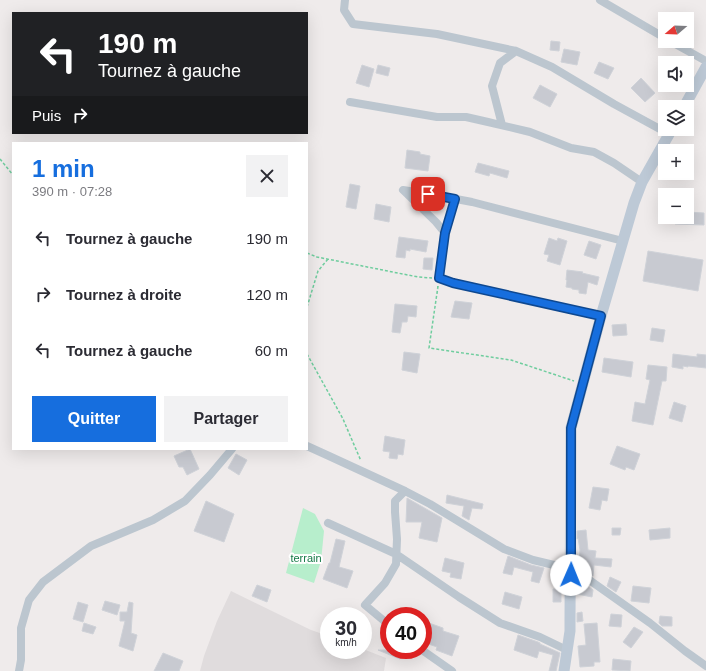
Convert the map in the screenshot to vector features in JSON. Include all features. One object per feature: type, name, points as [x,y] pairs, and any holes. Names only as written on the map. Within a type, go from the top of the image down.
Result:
[{"type":"street","points":[[345,0],[344,10],[354,24],[437,34],[516,51],[552,67],[614,104],[658,125]]},
{"type":"street","points":[[600,0],[658,34]]},
{"type":"street","points":[[683,48],[706,61]]},
{"type":"street","points":[[502,125],[492,86],[500,63],[516,51]]},
{"type":"street","points":[[688,100],[706,67]]},
{"type":"street","points":[[350,102],[437,117],[466,117],[530,132],[571,148],[594,152],[614,163],[642,182]]},
{"type":"street","points":[[564,671],[570,631],[571,428],[601,316],[634,203],[642,182],[668,136]]},
{"type":"street","points":[[445,233],[436,222],[402,190],[472,202],[623,241]]},
{"type":"street","points":[[455,199],[445,233],[439,278],[453,283],[601,316]]},
{"type":"street","points":[[308,446],[405,491],[437,508],[504,549],[533,560],[571,567],[650,623],[706,666]]},
{"type":"street","points":[[19,671],[21,660],[21,628],[29,600],[43,582],[91,546],[153,520],[185,501],[231,450]]},
{"type":"street","points":[[380,618],[365,605],[385,583],[396,564],[397,539],[395,501],[405,491]]},
{"type":"street","points":[[328,524],[396,554],[500,623],[540,637],[567,650]]},
{"type":"street","points":[[432,657],[452,671]]},
{"type":"path","points":[[0,159],[12,175]]},
{"type":"path","points":[[308,253],[316,257],[418,277],[439,278],[429,348],[511,360],[583,384]]},
{"type":"path","points":[[308,304],[318,271],[328,259]]},
{"type":"path","points":[[308,356],[343,419],[366,473]]},
{"type":"shaded area","points":[[231,591],[320,633],[320,659],[372,659],[372,653],[380,656],[380,659],[386,659],[384,671],[200,671],[217,621]]},
{"type":"green space","name":"terrain","points":[[303,508],[315,514],[324,531],[321,561],[314,583],[286,573]]},
{"type":"building","points":[[551,41],[560,42],[559,51],[550,50]]},
{"type":"building","points":[[564,49],[580,52],[577,65],[561,62]]},
{"type":"building","points":[[599,62],[614,68],[608,79],[594,73]]},
{"type":"building","points":[[362,65],[374,69],[369,87],[356,83]]},
{"type":"building","points":[[378,65],[390,68],[388,76],[376,73]]},
{"type":"building","points":[[641,78],[655,93],[645,102],[631,88]]},
{"type":"building","points":[[540,85],[557,94],[550,107],[533,98]]},
{"type":"building","points":[[407,150],[420,152],[420,154],[430,156],[428,171],[405,168]]},
{"type":"building","points":[[478,163],[509,171],[507,178],[490,173],[489,176],[475,172]]},
{"type":"building","points":[[350,184],[360,186],[356,209],[346,207]]},
{"type":"building","points":[[376,204],[391,207],[389,222],[374,219]]},
{"type":"building","points":[[694,212],[704,213],[704,225],[675,224],[694,224]]},
{"type":"building","points":[[399,237],[428,241],[426,252],[410,249],[410,251],[406,250],[405,258],[396,257]]},
{"type":"building","points":[[549,238],[557,241],[558,238],[567,241],[560,265],[547,261],[549,255],[544,254]]},
{"type":"building","points":[[589,241],[601,245],[596,259],[584,255]]},
{"type":"building","points":[[648,251],[703,260],[698,291],[643,281]]},
{"type":"building","points":[[424,258],[433,258],[432,270],[423,269]]},
{"type":"building","points":[[567,270],[583,272],[582,273],[599,277],[597,285],[588,282],[586,294],[579,293],[579,290],[566,287]]},
{"type":"building","points":[[455,301],[472,303],[469,319],[451,317]]},
{"type":"building","points":[[395,304],[417,306],[416,317],[408,316],[407,322],[402,322],[400,333],[392,332]]},
{"type":"building","points":[[626,324],[627,335],[613,336],[612,325]]},
{"type":"building","points":[[652,328],[665,330],[663,342],[650,340]]},
{"type":"building","points":[[404,352],[420,354],[417,373],[402,370]]},
{"type":"building","points":[[673,354],[697,357],[697,354],[706,355],[706,368],[683,366],[683,369],[672,367]]},
{"type":"building","points":[[604,358],[633,362],[631,377],[602,372]]},
{"type":"building","points":[[648,365],[667,367],[666,381],[662,381],[653,425],[632,421],[635,402],[645,404],[650,380],[646,379]]},
{"type":"building","points":[[674,402],[686,406],[682,422],[669,418]]},
{"type":"building","points":[[385,436],[405,440],[403,455],[398,454],[397,459],[389,458],[390,452],[383,451]]},
{"type":"building","points":[[617,446],[640,454],[634,470],[626,467],[625,470],[610,464]]},
{"type":"building","points":[[190,450],[199,469],[187,475],[183,467],[179,467],[174,456]]},
{"type":"building","points":[[236,454],[247,460],[239,475],[228,468]]},
{"type":"building","points":[[593,487],[609,489],[607,501],[602,500],[600,510],[589,508]]},
{"type":"building","points":[[447,495],[483,504],[482,509],[472,508],[469,520],[462,516],[464,506],[446,503]]},
{"type":"building","points":[[407,498],[442,518],[437,542],[419,538],[422,522],[406,522]]},
{"type":"building","points":[[206,501],[234,514],[224,542],[194,531]]},
{"type":"building","points":[[612,528],[621,528],[620,535],[612,535]]},
{"type":"building","points":[[670,528],[670,538],[650,540],[649,530]]},
{"type":"building","points":[[586,530],[588,550],[596,551],[595,558],[612,559],[611,567],[594,565],[593,576],[585,570],[586,562],[579,562],[580,550],[578,538],[577,539],[577,531]]},
{"type":"building","points":[[336,539],[345,541],[339,567],[353,571],[347,588],[323,579],[330,563]]},
{"type":"building","points":[[508,556],[531,565],[544,568],[539,583],[531,581],[533,572],[514,567],[512,575],[503,573]]},
{"type":"building","points":[[445,558],[464,563],[461,579],[450,577],[451,573],[442,571]]},
{"type":"building","points":[[610,577],[621,582],[616,592],[607,586]]},
{"type":"building","points":[[584,583],[593,590],[592,597],[577,594],[577,584],[584,586]]},
{"type":"building","points":[[257,585],[271,590],[267,602],[252,596]]},
{"type":"building","points":[[633,586],[651,588],[649,603],[631,601]]},
{"type":"building","points":[[553,589],[561,589],[561,602],[553,602]]},
{"type":"building","points":[[505,592],[522,597],[519,609],[502,604]]},
{"type":"building","points":[[105,601],[120,605],[117,615],[102,610]]},
{"type":"building","points":[[78,602],[88,605],[83,622],[73,619]]},
{"type":"building","points":[[129,602],[133,603],[131,633],[137,635],[133,651],[119,646],[125,621],[120,621],[120,612],[127,612]]},
{"type":"building","points":[[582,612],[583,621],[577,622],[577,613]]},
{"type":"building","points":[[611,614],[622,615],[621,627],[609,626]]},
{"type":"building","points":[[660,616],[672,617],[672,626],[662,626],[659,623]]},
{"type":"building","points":[[84,623],[96,627],[93,634],[82,631]]},
{"type":"building","points":[[597,623],[600,662],[594,662],[594,666],[580,667],[578,646],[586,645],[584,624]]},
{"type":"building","points":[[432,624],[443,628],[443,631],[459,636],[452,656],[436,650],[437,647],[432,645]]},
{"type":"building","points":[[634,627],[643,632],[631,648],[623,642]]},
{"type":"building","points":[[518,635],[538,642],[560,653],[556,671],[549,671],[553,655],[539,651],[537,658],[514,650]]},
{"type":"building","points":[[163,653],[183,661],[179,671],[154,671]]},
{"type":"building","points":[[613,659],[631,661],[630,671],[612,670]]},
{"type":"route","points":[[428,194],[455,199],[445,233],[439,278],[453,283],[601,316],[571,428],[571,575]]}]
